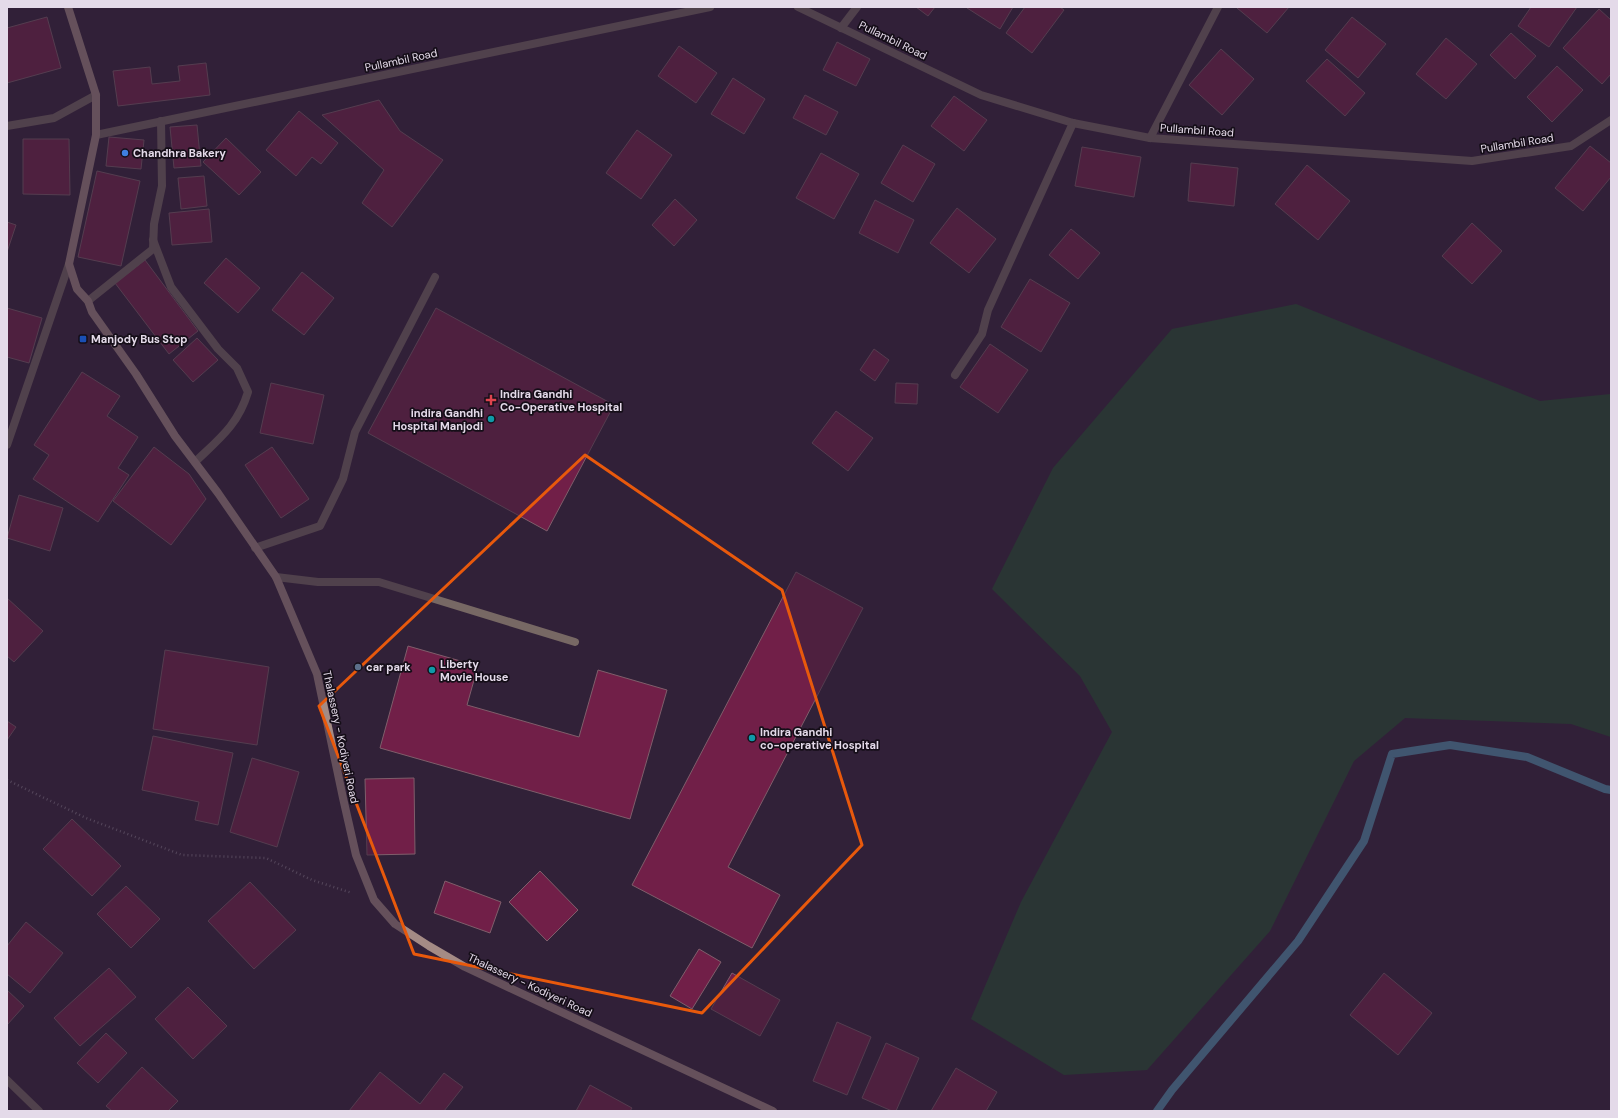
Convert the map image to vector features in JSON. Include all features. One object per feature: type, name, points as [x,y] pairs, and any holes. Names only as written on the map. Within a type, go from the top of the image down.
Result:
[{"type":"main road","name":"Thalassery - Kodiyeri Road","points":[[68,7],[96,95],[96,135],[69,264],[77,289],[88,301],[92,312],[136,374],[175,436],[195,462],[276,578],[317,674],[356,855],[374,900],[395,924],[465,967],[773,1111]]},
{"type":"street","name":"Pullambil Road","points":[[96,135],[690,9],[710,7]]},
{"type":"street","name":"Pullambil Road","points":[[798,7],[981,95],[1073,123],[1150,138],[1472,161],[1571,146],[1611,120]]},
{"type":"street","points":[[841,28],[857,7]]},
{"type":"street","points":[[1150,138],[1218,7]]},
{"type":"street","points":[[7,126],[54,118],[96,95]]},
{"type":"street","points":[[88,301],[153,249],[154,224],[162,186],[161,121]]},
{"type":"street","points":[[955,375],[982,334],[988,310],[1073,123]]},
{"type":"street","points":[[153,240],[171,287],[218,349],[236,368],[248,392],[244,407],[230,429],[195,462]]},
{"type":"street","points":[[7,445],[69,264]]},
{"type":"street","points":[[255,548],[320,526],[343,479],[355,432],[435,277]]},
{"type":"street","points":[[276,578],[318,582],[379,582],[575,642]]},
{"type":"street","points":[[7,1080],[39,1111]]},
{"type":"path","points":[[7,780],[86,818],[182,855],[266,858],[312,880],[374,900]]},
{"type":"highlighted area","points":[[585,455],[782,590],[862,845],[702,1013],[414,954],[319,706]]},
{"type":"green space","points":[[1296,304],[1540,401],[1611,394],[1611,737],[1571,724],[1405,718],[1354,761],[1270,931],[1147,1070],[1064,1075],[971,1019],[1021,902],[1112,732],[1080,676],[992,589],[1053,468],[1172,329]]},
{"type":"building","points":[[916,7],[935,7],[928,16]]},
{"type":"building","points":[[1013,7],[1000,29],[967,8]]},
{"type":"building","points":[[1025,7],[1060,7],[1064,10],[1032,53],[1006,33]]},
{"type":"building","points":[[1289,7],[1267,33],[1237,8]]},
{"type":"building","points":[[1531,7],[1577,7],[1549,47],[1518,26]]},
{"type":"building","points":[[1599,9],[1611,20],[1611,74],[1602,84],[1563,48]]},
{"type":"building","points":[[47,17],[61,68],[7,83],[7,28]]},
{"type":"building","points":[[1352,17],[1386,44],[1358,78],[1325,50]]},
{"type":"building","points":[[1511,33],[1536,56],[1515,79],[1490,55]]},
{"type":"building","points":[[1446,38],[1477,64],[1446,99],[1416,74]]},
{"type":"building","points":[[837,42],[870,59],[856,86],[823,70]]},
{"type":"building","points":[[679,46],[717,73],[696,103],[658,76]]},
{"type":"building","points":[[1221,49],[1254,79],[1222,115],[1189,85]]},
{"type":"building","points":[[1327,59],[1365,93],[1345,116],[1306,81]]},
{"type":"building","points":[[206,63],[210,95],[118,106],[113,71],[150,67],[152,84],[180,81],[178,66]]},
{"type":"building","points":[[1557,66],[1583,90],[1552,122],[1527,97]]},
{"type":"building","points":[[733,78],[765,99],[744,134],[711,114]]},
{"type":"building","points":[[805,95],[838,112],[826,135],[793,118]]},
{"type":"building","points":[[954,96],[987,120],[964,151],[931,126]]},
{"type":"building","points":[[379,100],[400,131],[443,160],[392,227],[362,203],[384,170],[322,115]]},
{"type":"building","points":[[299,111],[338,143],[321,164],[312,157],[296,176],[266,150]]},
{"type":"building","points":[[197,125],[201,166],[174,168],[170,127]]},
{"type":"building","points":[[637,130],[672,155],[641,199],[606,173]]},
{"type":"building","name":"Chandhra Bakery","points":[[109,137],[144,140],[141,169],[106,166]]},
{"type":"building","points":[[226,138],[261,172],[239,195],[203,162]]},
{"type":"building","points":[[23,139],[69,139],[70,195],[23,194]]},
{"type":"building","points":[[903,145],[935,164],[913,202],[881,183]]},
{"type":"building","points":[[1590,146],[1611,163],[1611,177],[1583,211],[1555,188]]},
{"type":"building","points":[[1082,147],[1141,157],[1134,197],[1075,186]]},
{"type":"building","points":[[821,153],[859,174],[834,219],[796,198]]},
{"type":"building","points":[[1191,163],[1238,168],[1234,206],[1188,201]]},
{"type":"building","points":[[1307,165],[1350,201],[1318,240],[1275,204]]},
{"type":"building","points":[[97,171],[140,181],[121,266],[78,257]]},
{"type":"building","points":[[204,176],[207,206],[181,209],[178,178]]},
{"type":"building","points":[[675,199],[697,220],[674,246],[652,225]]},
{"type":"building","points":[[875,200],[914,220],[898,253],[859,233]]},
{"type":"building","points":[[957,208],[996,239],[969,273],[930,243]]},
{"type":"building","points":[[209,209],[212,242],[172,245],[169,213]]},
{"type":"building","points":[[7,222],[16,225],[7,252]]},
{"type":"building","points":[[1472,223],[1502,251],[1472,284],[1442,256]]},
{"type":"building","points":[[1071,229],[1100,253],[1078,279],[1049,255]]},
{"type":"building","points":[[226,258],[260,288],[238,313],[204,283]]},
{"type":"building","points":[[145,260],[198,331],[169,354],[115,283]]},
{"type":"building","points":[[302,272],[334,298],[304,335],[272,310]]},
{"type":"building","points":[[1030,279],[1070,303],[1041,352],[1001,327]]},
{"type":"building","points":[[7,308],[42,318],[29,363],[7,357]]},
{"type":"building","name":"indira Gandhi Hospital Manjodi","points":[[436,308],[614,405],[547,531],[368,433]]},
{"type":"building","points":[[197,338],[218,360],[193,382],[173,360]]},
{"type":"building","points":[[990,344],[1028,370],[998,413],[960,387]]},
{"type":"building","points":[[874,349],[889,360],[875,381],[860,370]]},
{"type":"building","points":[[82,372],[120,396],[107,416],[138,437],[118,468],[129,475],[98,522],[33,479],[49,455],[34,445]]},
{"type":"building","points":[[271,383],[324,395],[313,444],[260,433]]},
{"type":"building","points":[[896,383],[918,384],[917,404],[895,403]]},
{"type":"building","points":[[836,411],[873,438],[848,471],[812,443]]},
{"type":"building","points":[[154,447],[189,474],[206,499],[171,545],[113,501]]},
{"type":"building","points":[[272,447],[309,499],[281,518],[245,465]]},
{"type":"building","points":[[19,495],[63,508],[50,551],[7,538]]},
{"type":"building","name":"Indira Gandhi co-operative Hospital","points":[[796,572],[863,608],[728,867],[780,895],[752,948],[632,885]]},
{"type":"building","points":[[7,598],[43,631],[14,662],[7,656]]},
{"type":"building","points":[[408,646],[478,666],[467,705],[579,737],[598,670],[667,690],[630,819],[380,748]]},
{"type":"building","points":[[165,650],[269,667],[257,745],[153,729]]},
{"type":"building","points":[[7,721],[16,727],[7,740]]},
{"type":"building","points":[[153,736],[233,753],[218,825],[195,820],[199,802],[142,790]]},
{"type":"building","points":[[252,758],[299,772],[277,847],[230,832]]},
{"type":"building","points":[[414,778],[415,854],[367,855],[365,779]]},
{"type":"building","points":[[72,819],[121,866],[92,896],[43,849]]},
{"type":"building","points":[[540,871],[578,910],[547,941],[509,902]]},
{"type":"building","points":[[445,881],[501,902],[490,933],[434,913]]},
{"type":"building","points":[[250,882],[296,930],[254,969],[208,921]]},
{"type":"building","points":[[126,886],[160,919],[131,948],[97,914]]},
{"type":"building","points":[[26,922],[63,953],[30,993],[7,974],[7,946]]},
{"type":"building","points":[[699,949],[721,962],[692,1009],[670,996]]},
{"type":"building","points":[[109,968],[136,997],[80,1046],[54,1018]]},
{"type":"building","points":[[732,973],[780,1000],[760,1036],[711,1009]]},
{"type":"building","points":[[1384,973],[1432,1013],[1398,1055],[1350,1015]]},
{"type":"building","points":[[188,987],[227,1026],[193,1059],[155,1019]]},
{"type":"building","points":[[7,990],[24,1006],[7,1025]]},
{"type":"building","points":[[837,1022],[871,1037],[847,1095],[813,1081]]},
{"type":"building","points":[[106,1033],[127,1053],[98,1083],[77,1063]]},
{"type":"building","points":[[886,1043],[919,1058],[896,1111],[892,1111],[862,1098]]},
{"type":"building","points":[[142,1067],[178,1101],[168,1111],[112,1111],[106,1106]]},
{"type":"building","points":[[956,1068],[997,1092],[986,1111],[931,1111]]},
{"type":"building","points":[[380,1072],[420,1104],[444,1073],[463,1087],[444,1111],[349,1111]]},
{"type":"building","points":[[590,1085],[632,1108],[630,1111],[576,1111]]},
{"type":"waterway","points":[[1157,1111],[1172,1090],[1298,941],[1364,841],[1392,754],[1450,745],[1527,757],[1605,789],[1611,790]]},
{"type":"place","name":"Chandhra Bakery","points":[[125,153]]},
{"type":"place","name":"Manjody Bus Stop","points":[[83,339]]},
{"type":"place","name":"Indira Gandhi Co-Operative Hospital","points":[[491,400]]},
{"type":"place","name":"indira Gandhi Hospital Manjodi","points":[[491,419]]},
{"type":"place","name":"car park","points":[[358,667]]},
{"type":"place","name":"Liberty Movie House","points":[[432,670]]},
{"type":"place","name":"Indira Gandhi co-operative Hospital","points":[[752,738]]}]
